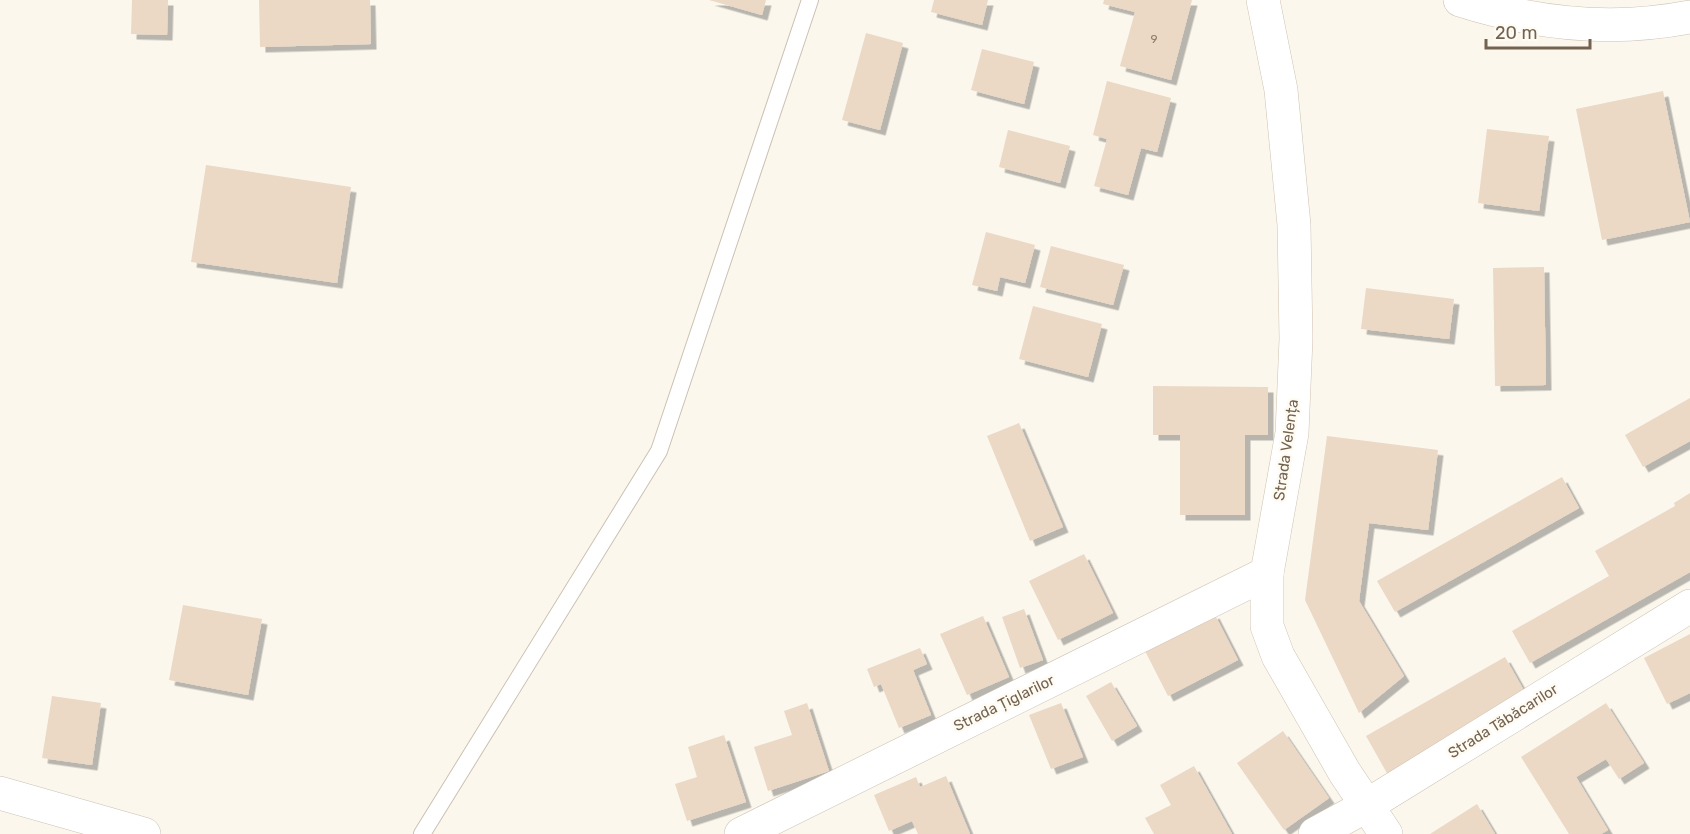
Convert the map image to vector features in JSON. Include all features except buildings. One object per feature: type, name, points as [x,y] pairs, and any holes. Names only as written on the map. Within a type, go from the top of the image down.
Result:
[{"type":"street","name":"Strada Velența","points":[[1263,0],[1281,90],[1294,225],[1296,339],[1292,433],[1267,573],[1267,626],[1278,656],[1366,806],[1386,834]]},
{"type":"street","points":[[1460,0],[1495,5],[1541,21],[1568,24],[1644,22],[1690,17]]},
{"type":"street","name":"Strada Țiglarilor","points":[[741,834],[1267,573]]},
{"type":"street","name":"Strada Tăbăcarilor","points":[[1315,834],[1366,806],[1690,606]]},
{"type":"street","points":[[0,793],[144,834]]},
{"type":"lane","points":[[422,834],[659,451],[810,0]]}]
